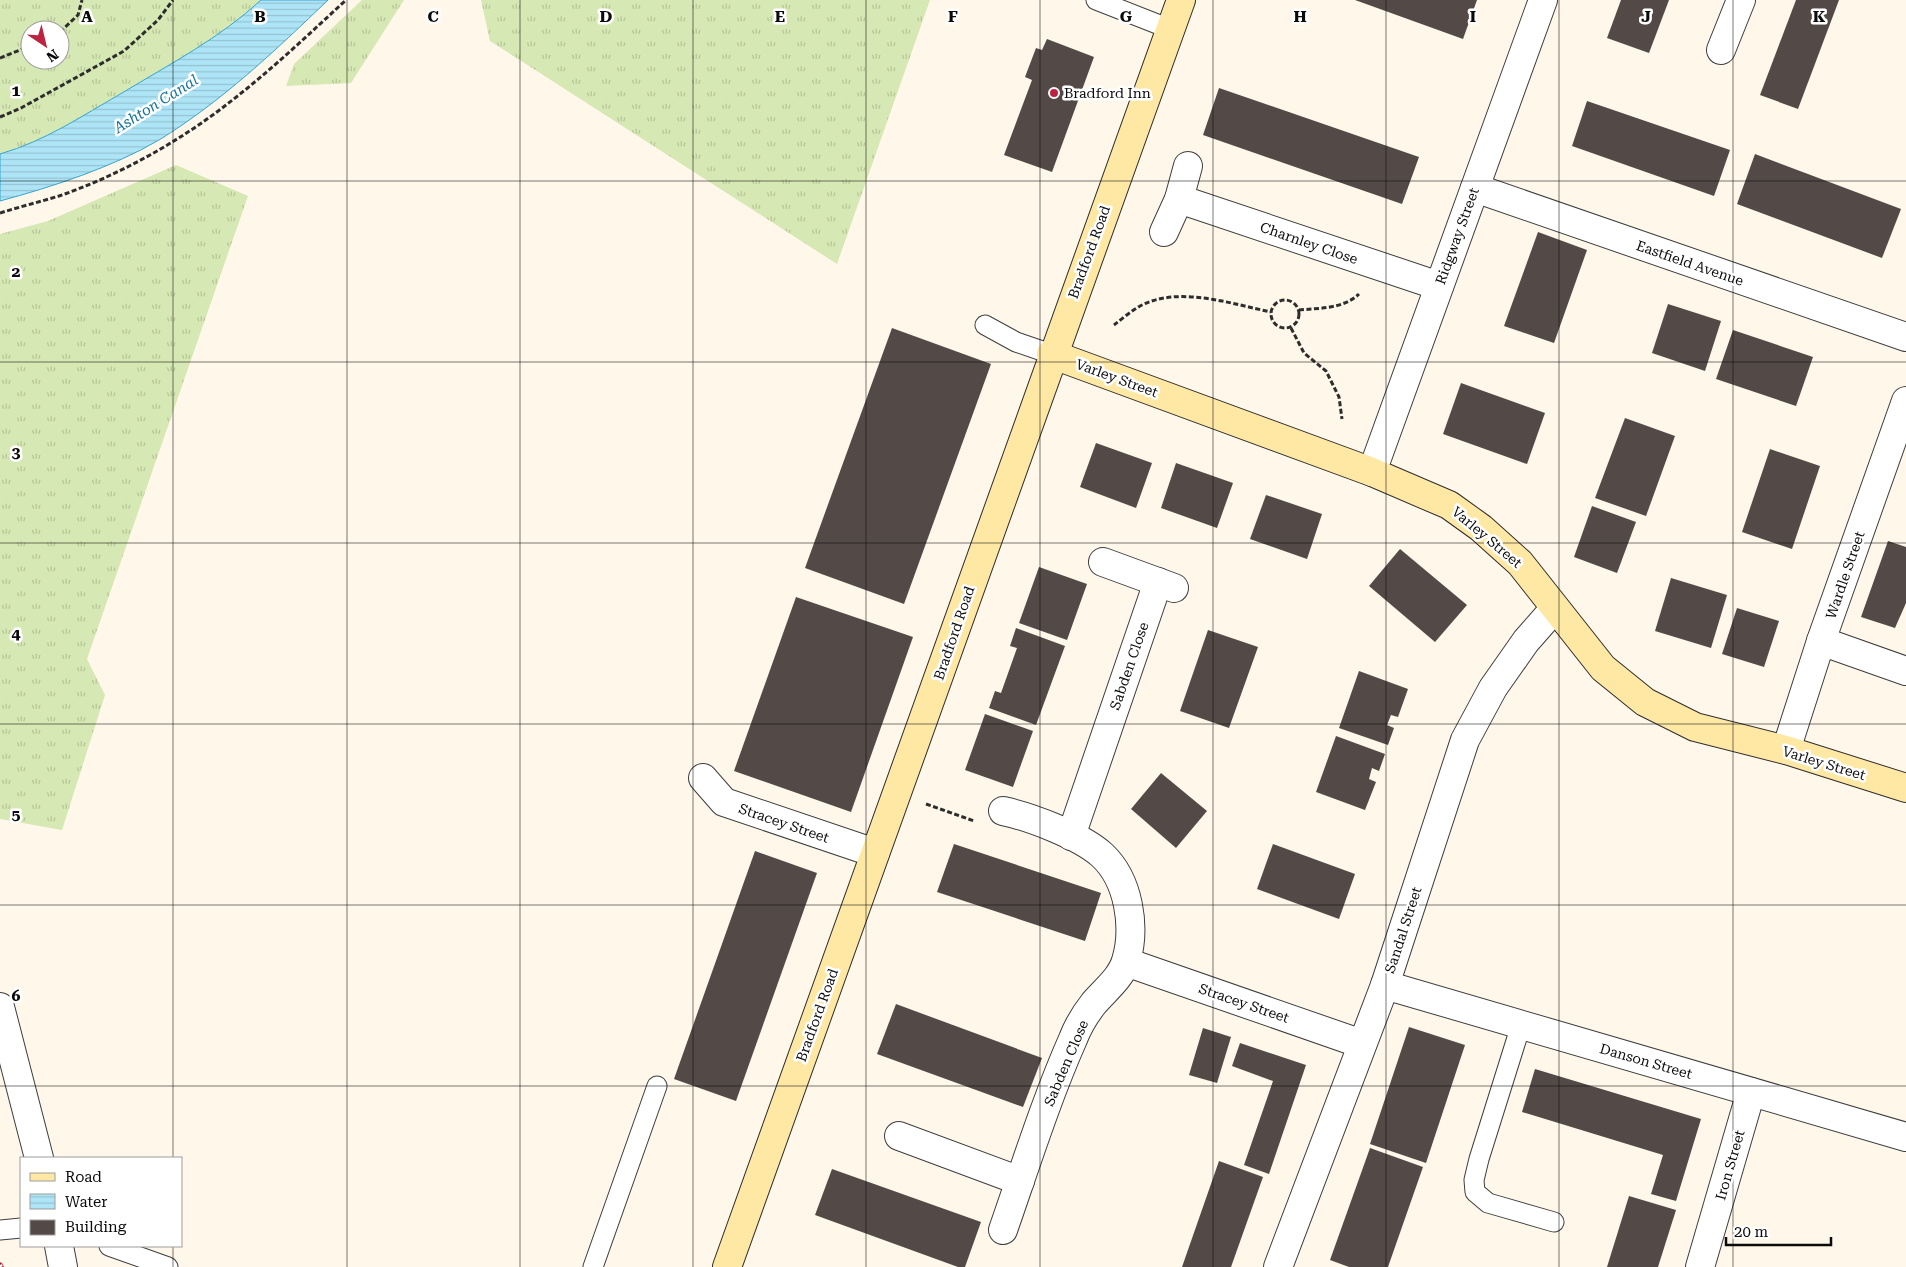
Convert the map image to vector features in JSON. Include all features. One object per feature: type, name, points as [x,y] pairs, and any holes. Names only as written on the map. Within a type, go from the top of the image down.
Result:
[{"type":"street","name":"Bradford Road","points":[[727,1267],[897,794],[1051,354],[1181,0]]},
{"type":"street","name":"Ridgway Street","points":[[1372,472],[1543,0]]},
{"type":"street","points":[[1721,50],[1741,0]]},
{"type":"street","points":[[1164,232],[1179,199],[1188,166]]},
{"type":"street","name":"Eastfield Avenue","points":[[1475,188],[1906,337]]},
{"type":"street","name":"Charnley Close","points":[[1179,199],[1439,286]]},
{"type":"street","name":"Varley Street","points":[[1051,354],[1372,472],[1449,505],[1481,528],[1520,563],[1604,668],[1645,702],[1695,727],[1786,750],[1906,788]]},
{"type":"street","name":"Wardle Street","points":[[1786,750],[1906,401]]},
{"type":"street","name":"Sabden Close","points":[[1071,836],[1166,585],[1103,562]]},
{"type":"street","name":"Sandal Street","points":[[1278,1267],[1385,985],[1465,740],[1493,688],[1526,641],[1555,608]]},
{"type":"street","points":[[1822,641],[1906,671]]},
{"type":"street","name":"Stracey Street","points":[[703,778],[724,802],[875,853]]},
{"type":"street","name":"Sabden Close","points":[[1003,811],[1071,836],[1089,845],[1103,856],[1122,885],[1130,924],[1126,962],[1120,974],[1094,1003],[1073,1038],[1003,1230]]},
{"type":"street","name":"Stracey Street","points":[[1126,962],[1362,1044]]},
{"type":"street","name":"Danson Street","points":[[1385,985],[1906,1138]]},
{"type":"street","points":[[0,1007],[39,1157]]},
{"type":"street","name":"Iron Street","points":[[1700,1267],[1751,1092]]},
{"type":"street","points":[[899,1136],[1020,1181]]},
{"type":"street","points":[[58,1247],[63,1267]]},
{"type":"lane","points":[[1096,0],[1170,29]]},
{"type":"lane","points":[[985,325],[1016,342],[1051,354]]},
{"type":"lane","points":[[1521,1025],[1479,1159],[1474,1180],[1475,1192],[1488,1203],[1554,1222]]},
{"type":"lane","points":[[593,1267],[657,1086]]},
{"type":"lane","points":[[0,1230],[20,1228]]},
{"type":"lane","points":[[113,1247],[168,1267]]},
{"type":"path","points":[[70,23],[78,16],[82,0]]},
{"type":"path","points":[[0,117],[21,108],[124,51],[158,20],[172,0]]},
{"type":"path","points":[[0,212],[60,195],[124,167],[183,135],[263,75],[346,0]]},
{"type":"path","points":[[0,58],[20,50]]},
{"type":"path","points":[[1299,310],[1339,306],[1353,300],[1361,292]]},
{"type":"path","points":[[1114,325],[1142,305],[1176,296],[1271,312]]},
{"type":"path","points":[[1283,300],[1296,304],[1299,310],[1296,323],[1291,328],[1284,329],[1272,321],[1271,312],[1276,303],[1283,300]]},
{"type":"path","points":[[1291,328],[1304,353],[1326,371],[1339,397],[1342,419]]},
{"type":"path","points":[[897,794],[973,822],[1003,811]]},
{"type":"green space","points":[[0,0],[261,0],[229,27],[176,62],[63,127],[17,149],[0,154]]},
{"type":"green space","points":[[362,0],[404,0],[351,83],[286,86],[294,64]]},
{"type":"green space","points":[[481,0],[930,0],[837,264],[490,41]]},
{"type":"green space","points":[[176,165],[248,196],[87,659],[105,695],[62,830],[0,819],[0,234],[48,221]]},
{"type":"water","name":"Ashton Canal","points":[[261,0],[328,0],[226,92],[159,140],[122,159],[82,175],[0,201],[0,154],[17,149],[78,119],[212,38]]},
{"type":"building","points":[[1355,0],[1477,0],[1463,39]]},
{"type":"building","points":[[1621,0],[1669,0],[1649,53],[1607,38]]},
{"type":"building","points":[[1796,0],[1839,0],[1798,109],[1760,95]]},
{"type":"building","points":[[1047,39],[1094,57],[1052,172],[1004,155],[1032,80],[1025,77],[1036,48],[1042,50]]},
{"type":"building","points":[[1219,88],[1419,157],[1402,204],[1203,135]]},
{"type":"building","points":[[1587,101],[1730,150],[1714,196],[1572,146]]},
{"type":"building","points":[[1755,154],[1901,209],[1882,258],[1737,204]]},
{"type":"building","points":[[1538,232],[1587,250],[1554,343],[1504,326]]},
{"type":"building","points":[[1668,304],[1721,321],[1705,371],[1652,353]]},
{"type":"building","points":[[892,328],[991,364],[904,604],[805,568]]},
{"type":"building","points":[[1733,330],[1813,357],[1796,406],[1716,379]]},
{"type":"building","points":[[1461,383],[1545,413],[1527,464],[1443,434]]},
{"type":"building","points":[[1625,418],[1675,436],[1646,516],[1595,498]]},
{"type":"building","points":[[1096,443],[1152,463],[1136,508],[1080,487]]},
{"type":"building","points":[[1770,449],[1820,466],[1792,549],[1742,532]]},
{"type":"building","points":[[1176,463],[1233,483],[1217,528],[1161,508]]},
{"type":"building","points":[[1266,495],[1322,514],[1307,559],[1250,539]]},
{"type":"building","points":[[1592,506],[1636,522],[1617,573],[1574,557]]},
{"type":"building","points":[[1888,541],[1906,547],[1906,603],[1895,628],[1861,617]]},
{"type":"building","points":[[1400,549],[1467,605],[1435,642],[1369,586]]},
{"type":"building","points":[[1039,567],[1087,584],[1067,640],[1019,623]]},
{"type":"building","points":[[1671,578],[1727,595],[1711,648],[1655,631]]},
{"type":"building","points":[[796,597],[913,637],[851,812],[734,771]]},
{"type":"building","points":[[1737,608],[1779,621],[1764,667],[1722,654]]},
{"type":"building","points":[[1016,628],[1065,646],[1036,725],[989,708],[995,691],[1001,693],[1017,648],[1010,646]]},
{"type":"building","points":[[1208,630],[1258,647],[1229,728],[1180,711]]},
{"type":"building","points":[[1359,671],[1408,689],[1398,717],[1391,715],[1387,725],[1394,728],[1388,745],[1339,728]]},
{"type":"building","points":[[985,714],[1033,731],[1013,787],[965,770]]},
{"type":"building","points":[[1336,736],[1385,754],[1379,771],[1372,768],[1369,779],[1376,782],[1365,810],[1316,792]]},
{"type":"building","points":[[1161,773],[1207,811],[1176,848],[1131,809]]},
{"type":"building","points":[[954,844],[1101,893],[1085,941],[937,892]]},
{"type":"building","points":[[1273,844],[1355,874],[1339,919],[1257,889]]},
{"type":"building","points":[[755,851],[817,873],[736,1101],[674,1079]]},
{"type":"building","points":[[896,1004],[1042,1058],[1023,1107],[877,1054]]},
{"type":"building","points":[[1409,1027],[1465,1045],[1426,1163],[1370,1144]]},
{"type":"building","points":[[1203,1028],[1231,1037],[1217,1083],[1189,1075]]},
{"type":"building","points":[[1240,1043],[1306,1065],[1269,1174],[1244,1165],[1273,1081],[1232,1066]]},
{"type":"building","points":[[1535,1069],[1701,1119],[1676,1201],[1651,1194],[1663,1155],[1522,1112]]},
{"type":"building","points":[[1370,1148],[1423,1167],[1388,1267],[1349,1267],[1330,1260]]},
{"type":"building","points":[[1219,1161],[1263,1177],[1231,1267],[1182,1267]]},
{"type":"building","points":[[832,1169],[981,1222],[965,1267],[958,1267],[815,1215]]},
{"type":"building","points":[[1629,1196],[1676,1210],[1658,1267],[1607,1267]]},
{"type":"place","name":"Bradford Inn","points":[[1054,93]]}]
